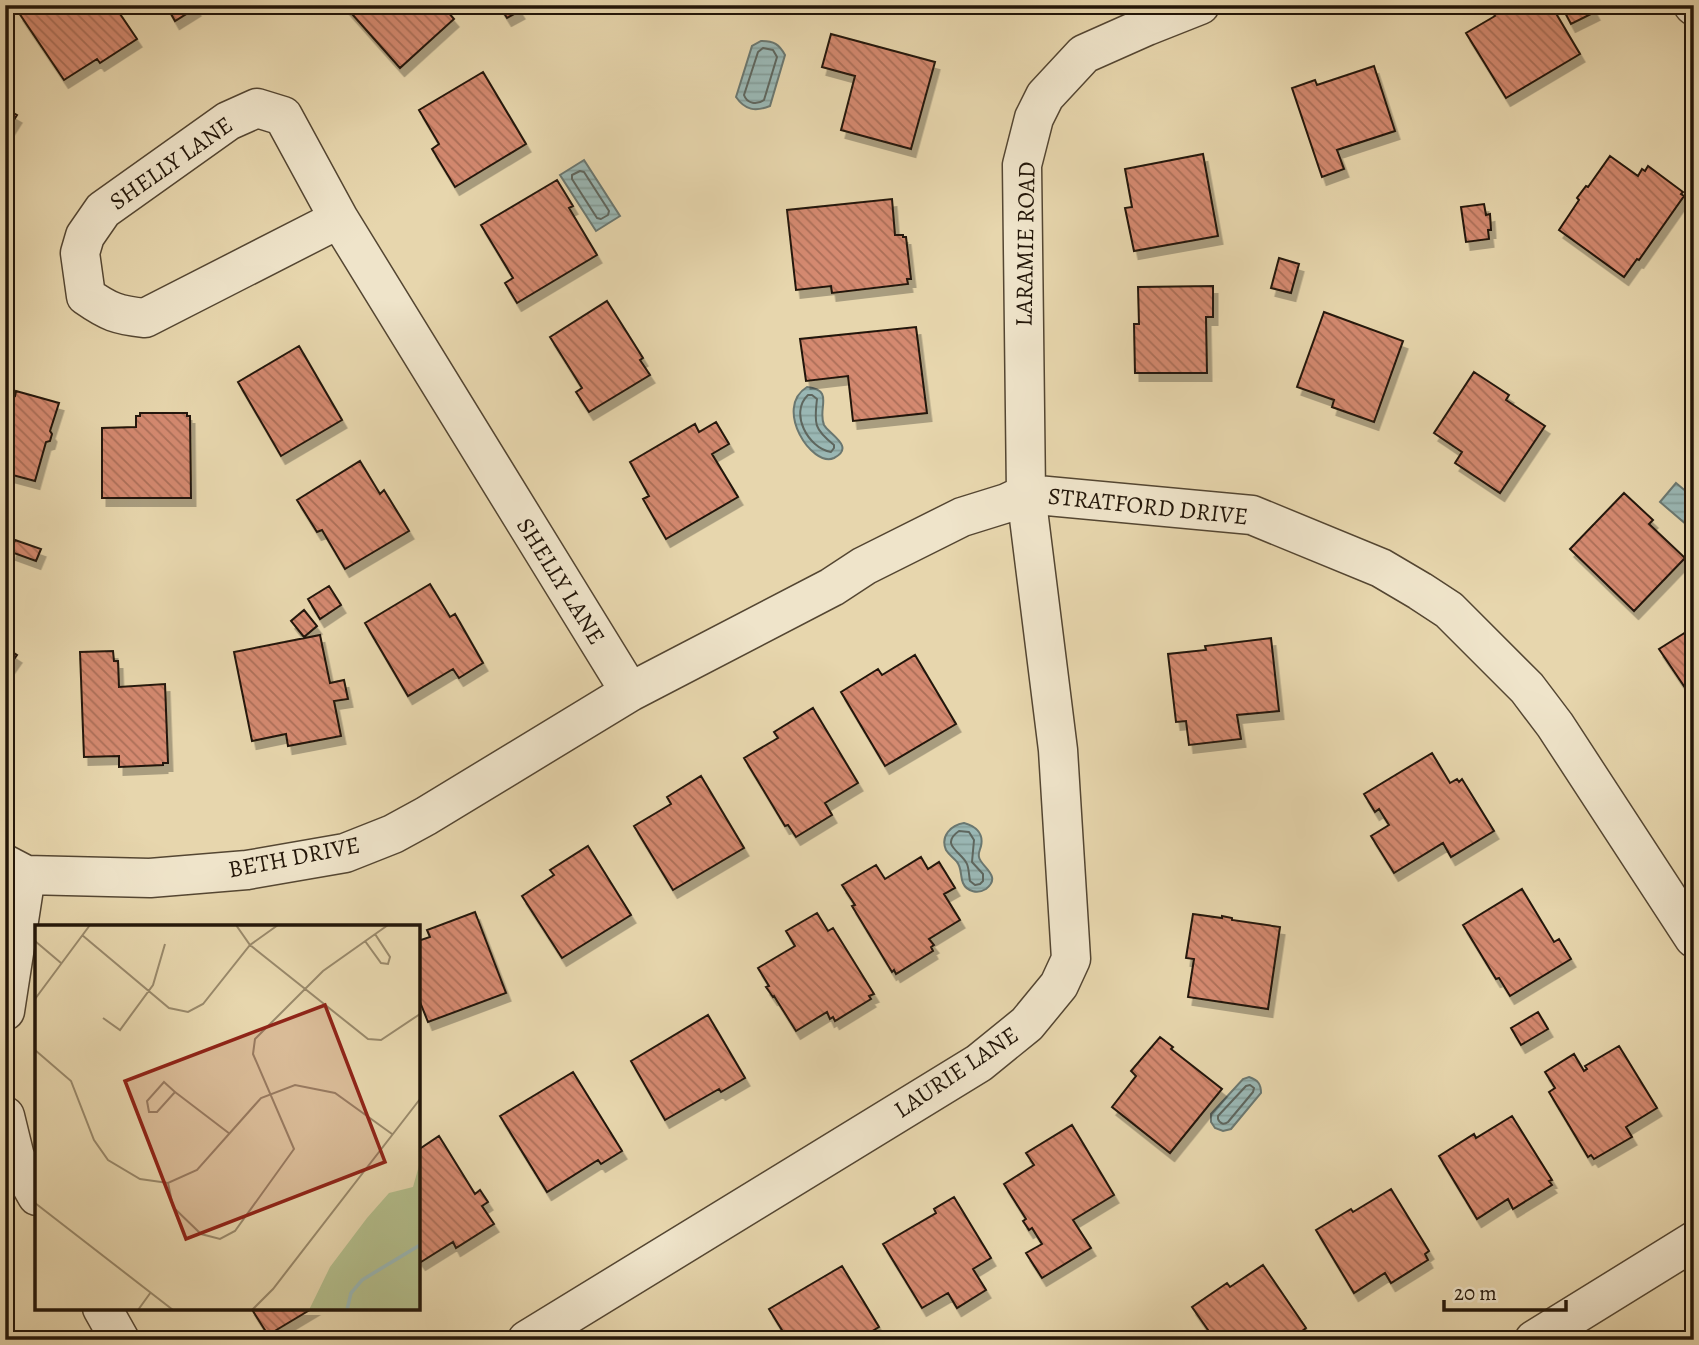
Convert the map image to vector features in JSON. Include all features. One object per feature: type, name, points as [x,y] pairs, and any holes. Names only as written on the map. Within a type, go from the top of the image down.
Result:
[{"type":"street","name":"LARAMIE ROAD","points":[[1026,494],[1022,165],[1034,118],[1045,96],[1084,54],[1200,5]]},
{"type":"street","name":"SHELLY LANE","points":[[339,219],[145,318],[123,316],[106,310],[86,296],[80,253],[86,236],[103,210],[228,121],[257,108],[283,116],[339,219],[630,692]]},
{"type":"street","name":"STRATFORD DRIVE","points":[[630,692],[832,587],[864,566],[962,517],[1026,494],[1252,514],[1381,568],[1449,610],[1527,688],[1555,725],[1694,937]]},
{"type":"street","name":"LAURIE LANE","points":[[527,1340],[979,1063],[1027,1024],[1059,985],[1071,959],[1058,750],[1026,494]]},
{"type":"street","name":"BETH DRIVE","points":[[15,870],[150,878],[247,870],[345,853],[393,834],[426,816],[630,692]]},
{"type":"street","points":[[5,1011],[15,870]]},
{"type":"street","points":[[5,1115],[15,1157],[35,1192]]},
{"type":"street","points":[[1534,1340],[1694,1241]]},
{"type":"street","points":[[103,1310],[120,1340]]},
{"type":"water","points":[[761,41],[776,44],[785,55],[770,106],[755,109],[743,105],[736,97],[752,46]]},
{"type":"water","points":[[584,160],[620,216],[596,231],[560,175]]},
{"type":"water","points":[[807,387],[815,389],[823,396],[824,425],[842,445],[840,454],[834,458],[825,459],[816,454],[800,434],[795,421],[797,396]]},
{"type":"water","points":[[1676,483],[1694,498],[1694,531],[1660,502]]},
{"type":"water","points":[[964,823],[975,828],[980,834],[982,841],[979,857],[992,876],[991,884],[980,891],[970,890],[965,886],[959,864],[947,852],[945,845],[948,832]]},
{"type":"water","points":[[1249,1077],[1258,1083],[1261,1093],[1231,1129],[1223,1131],[1215,1128],[1211,1122],[1211,1114],[1243,1079]]},
{"type":"building","points":[[31,5],[114,5],[137,39],[100,63],[97,59],[64,80],[19,13]]},
{"type":"building","points":[[166,5],[194,5],[196,8],[175,21]]},
{"type":"building","points":[[344,5],[442,5],[454,19],[400,68]]},
{"type":"building","points":[[499,5],[516,5],[520,11],[507,18]]},
{"type":"building","points":[[1489,5],[1551,5],[1580,54],[1506,98],[1466,33],[1495,16]]},
{"type":"building","points":[[1561,5],[1591,5],[1595,12],[1571,24]]},
{"type":"building","points":[[831,34],[935,62],[911,149],[841,130],[855,76],[822,67]]},
{"type":"building","points":[[1374,66],[1395,131],[1337,150],[1344,169],[1322,177],[1292,88],[1315,80],[1317,85]]},
{"type":"building","points":[[483,72],[526,144],[455,187],[432,149],[439,144],[419,110]]},
{"type":"building","points":[[5,108],[17,115],[5,134]]},
{"type":"building","points":[[1203,154],[1218,236],[1134,251],[1125,208],[1132,207],[1125,169]]},
{"type":"building","points":[[1610,156],[1638,176],[1642,169],[1645,171],[1648,166],[1683,192],[1681,194],[1684,196],[1624,277],[1559,230],[1579,200],[1577,198]]},
{"type":"building","points":[[557,180],[573,206],[569,208],[597,255],[517,303],[505,283],[513,278],[481,225]]},
{"type":"building","points":[[892,199],[895,235],[906,237],[911,279],[907,279],[908,284],[832,293],[831,286],[796,290],[787,210]]},
{"type":"building","points":[[1484,204],[1486,215],[1490,214],[1489,239],[1466,242],[1461,207]]},
{"type":"building","points":[[1279,258],[1299,264],[1291,293],[1271,288]]},
{"type":"building","points":[[1213,286],[1213,317],[1206,317],[1207,373],[1135,373],[1134,324],[1139,324],[1138,287]]},
{"type":"building","points":[[607,301],[643,358],[640,360],[650,375],[589,412],[576,392],[582,388],[550,337]]},
{"type":"building","points":[[1324,312],[1403,341],[1374,422],[1332,407],[1334,400],[1297,387]]},
{"type":"building","points":[[916,327],[927,413],[853,421],[848,376],[806,381],[800,339]]},
{"type":"building","points":[[299,346],[342,420],[281,456],[238,382]]},
{"type":"building","points":[[1474,372],[1509,395],[1506,400],[1545,426],[1500,493],[1455,463],[1462,452],[1434,433]]},
{"type":"building","points":[[16,391],[59,403],[50,431],[50,441],[46,442],[35,481],[5,473],[5,394],[15,396]]},
{"type":"building","points":[[140,413],[187,413],[187,416],[190,416],[191,498],[102,498],[102,428],[136,427],[136,416],[140,416]]},
{"type":"building","points":[[716,422],[729,444],[712,454],[738,497],[666,539],[643,499],[649,496],[630,462],[695,424],[699,432]]},
{"type":"building","points":[[360,461],[380,494],[384,490],[409,531],[345,569],[322,530],[317,532],[297,500]]},
{"type":"building","points":[[1624,493],[1653,520],[1649,524],[1685,558],[1634,611],[1570,549]]},
{"type":"building","points":[[15,540],[41,549],[36,561],[11,552]]},
{"type":"building","points":[[430,584],[450,617],[455,614],[483,663],[459,678],[453,669],[408,696],[365,623]]},
{"type":"building","points":[[329,586],[341,605],[320,619],[308,599]]},
{"type":"building","points":[[304,610],[317,626],[304,637],[291,621]]},
{"type":"building","points":[[1694,627],[1694,701],[1659,649]]},
{"type":"building","points":[[320,635],[330,683],[344,680],[348,699],[334,701],[341,736],[288,746],[286,734],[252,741],[234,652]]},
{"type":"building","points":[[1271,638],[1279,711],[1237,715],[1241,739],[1189,745],[1186,721],[1176,722],[1168,654],[1206,650],[1205,646]]},
{"type":"building","points":[[5,647],[17,655],[5,672]]},
{"type":"building","points":[[113,651],[114,661],[118,661],[119,687],[165,684],[168,763],[119,767],[119,756],[84,757],[80,652]]},
{"type":"building","points":[[915,655],[956,724],[885,766],[841,692],[878,669],[882,675]]},
{"type":"building","points":[[813,708],[858,783],[825,803],[832,815],[796,837],[788,825],[785,826],[744,758],[778,738],[774,732]]},
{"type":"building","points":[[1432,753],[1450,783],[1462,779],[1494,831],[1451,857],[1443,843],[1394,873],[1371,836],[1389,825],[1379,809],[1375,812],[1364,794]]},
{"type":"building","points":[[701,776],[744,848],[673,890],[634,826],[671,804],[667,797]]},
{"type":"building","points":[[588,846],[631,915],[562,958],[522,896],[554,875],[550,870]]},
{"type":"building","points":[[921,857],[928,869],[939,862],[944,870],[955,888],[944,894],[960,920],[929,939],[934,945],[931,947],[933,951],[896,974],[894,970],[892,972],[842,885],[876,865],[885,879]]},
{"type":"building","points":[[1522,889],[1554,942],[1559,939],[1571,959],[1510,996],[1499,978],[1496,979],[1463,925]]},
{"type":"building","points":[[475,912],[506,993],[428,1022],[420,1002],[420,940],[430,937],[427,930]]},
{"type":"building","points":[[817,913],[828,931],[833,928],[874,994],[869,996],[871,999],[835,1021],[833,1017],[830,1019],[827,1012],[796,1031],[766,987],[769,986],[758,968],[795,946],[786,931]]},
{"type":"building","points":[[1193,914],[1222,916],[1280,927],[1268,1009],[1188,997],[1194,959],[1186,958]]},
{"type":"building","points":[[1538,1012],[1548,1029],[1521,1045],[1511,1028]]},
{"type":"building","points":[[708,1015],[745,1078],[721,1092],[719,1089],[665,1120],[631,1061]]},
{"type":"building","points":[[1160,1037],[1173,1047],[1171,1049],[1222,1089],[1170,1153],[1112,1107],[1136,1076],[1131,1071]]},
{"type":"building","points":[[1619,1046],[1657,1108],[1626,1127],[1632,1137],[1594,1159],[1591,1155],[1588,1157],[1549,1092],[1555,1088],[1545,1072],[1574,1054],[1584,1071],[1587,1069],[1585,1066]]},
{"type":"building","points":[[573,1072],[622,1151],[601,1164],[598,1160],[547,1192],[500,1116]]},
{"type":"building","points":[[1512,1116],[1552,1180],[1549,1181],[1552,1185],[1513,1209],[1508,1199],[1477,1219],[1439,1156],[1474,1134],[1476,1138]]},
{"type":"building","points":[[1072,1125],[1114,1195],[1073,1220],[1091,1248],[1042,1278],[1026,1253],[1042,1244],[1032,1228],[1029,1230],[1023,1221],[1026,1219],[1004,1184],[1034,1165],[1026,1153]]},
{"type":"building","points":[[439,1136],[475,1194],[480,1190],[488,1202],[482,1206],[494,1224],[456,1248],[453,1242],[421,1262],[420,1261],[420,1149]]},
{"type":"building","points":[[1391,1189],[1429,1251],[1425,1254],[1428,1260],[1391,1283],[1385,1273],[1354,1293],[1316,1230]]},
{"type":"building","points":[[954,1197],[991,1258],[973,1269],[986,1290],[957,1308],[948,1293],[922,1308],[883,1244],[936,1213],[934,1209]]},
{"type":"building","points":[[1263,1265],[1306,1328],[1297,1335],[1299,1338],[1296,1340],[1215,1340],[1192,1307],[1227,1283],[1230,1287]]},
{"type":"building","points":[[842,1266],[879,1327],[866,1335],[868,1340],[788,1340],[769,1309]]},
{"type":"building","points":[[252,1310],[310,1310],[268,1335]]}]
